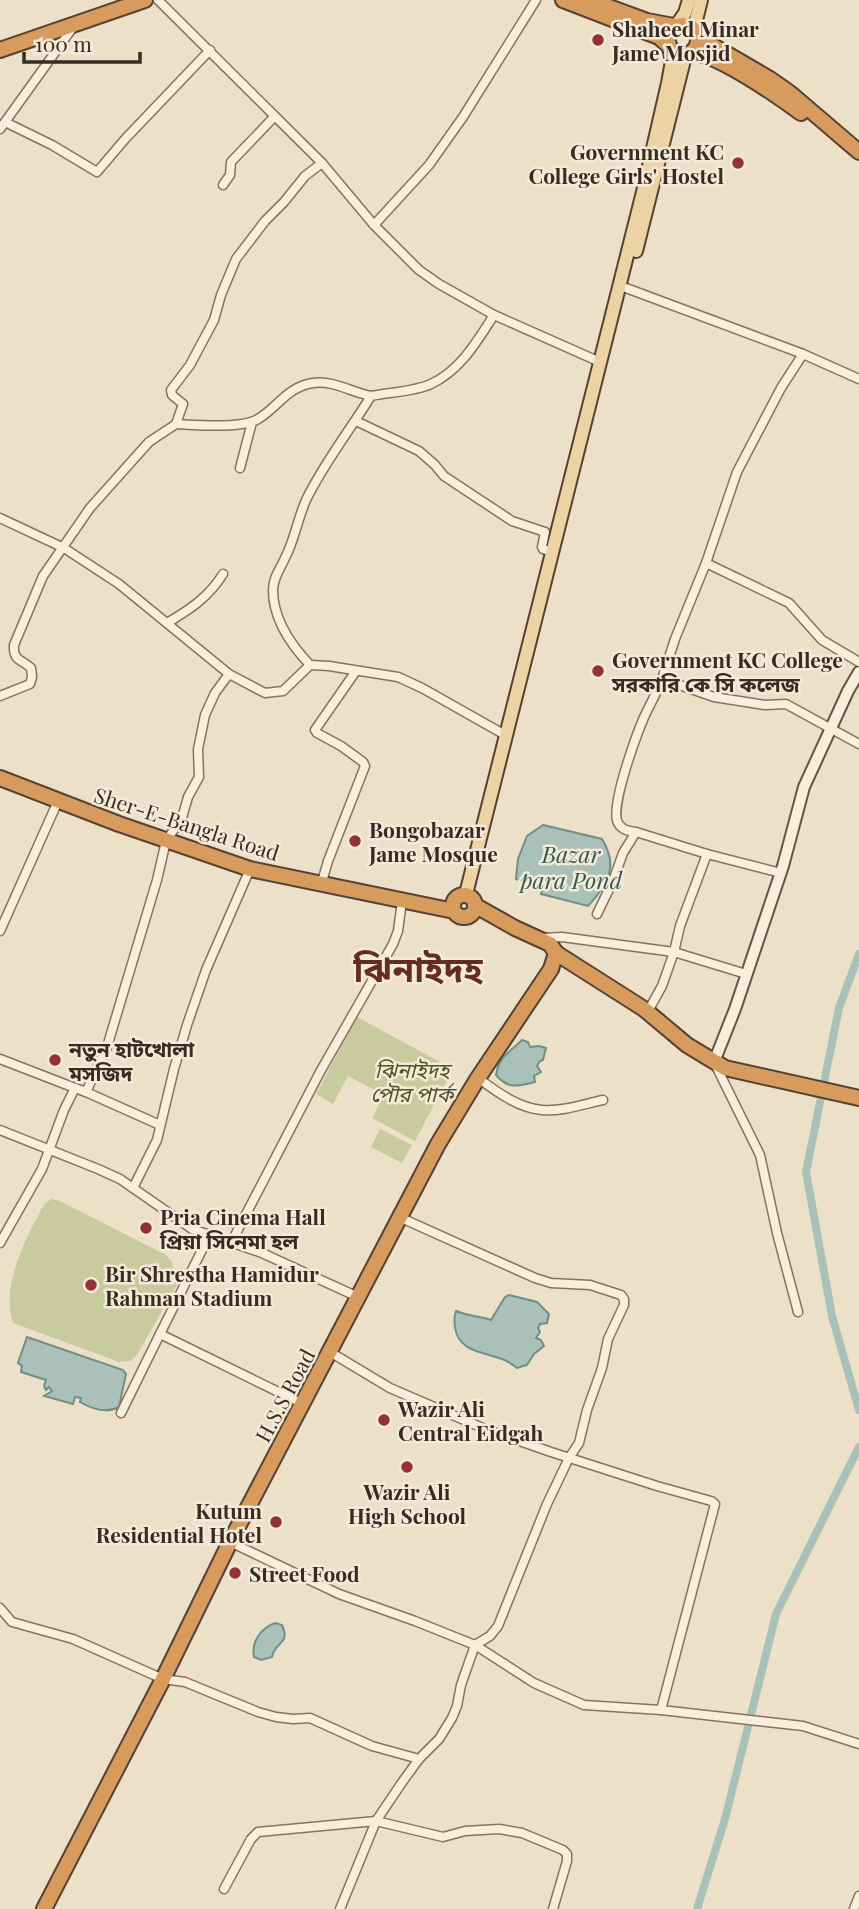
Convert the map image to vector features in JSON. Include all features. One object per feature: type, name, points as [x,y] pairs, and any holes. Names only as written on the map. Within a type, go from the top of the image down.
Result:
[{"type":"highway","points":[[0,50],[145,0]]},
{"type":"highway","points":[[563,0],[659,37],[675,53],[696,53],[728,66],[814,122],[833,131]]},
{"type":"highway","points":[[590,0],[647,21],[675,26],[687,25],[703,40],[770,79],[859,152]]},
{"type":"highway","points":[[669,46],[668,35],[675,26]]},
{"type":"highway","points":[[688,54],[697,45],[697,33]]},
{"type":"highway","name":"Sher-E-Bangla Road","points":[[0,778],[166,841],[250,869],[404,901],[465,904]]},
{"type":"highway","points":[[465,904],[550,944],[556,953],[648,1013],[687,1045],[725,1068],[859,1098]]},
{"type":"highway","name":"H.S.S Road","points":[[44,1909],[163,1679],[230,1542],[438,1144],[551,968],[556,953]]},
{"type":"main road","points":[[675,26],[685,13],[689,0]]},
{"type":"main road","points":[[697,33],[695,24],[701,0]]},
{"type":"main road","points":[[465,904],[643,192],[668,83],[671,61],[669,46]]},
{"type":"main road","points":[[465,904],[684,60],[688,54]]},
{"type":"street","points":[[158,0],[322,163],[374,225],[419,270],[494,315],[600,362]]},
{"type":"street","points":[[374,225],[429,165],[463,117],[536,0]]},
{"type":"street","points":[[76,24],[2,126],[52,145],[97,172],[210,50]]},
{"type":"street","points":[[223,185],[230,175],[231,162],[274,117]]},
{"type":"street","points":[[176,424],[183,404],[172,395],[171,390],[190,365],[214,320],[236,259],[305,176],[322,163]]},
{"type":"street","points":[[626,289],[803,354],[859,379]]},
{"type":"street","points":[[0,696],[30,684],[31,668],[17,660],[13,653],[43,576],[90,508],[149,442],[176,424],[240,425],[252,422],[288,393],[314,383],[333,384],[371,396],[431,384],[453,370],[474,346],[494,315]]},
{"type":"street","points":[[781,873],[625,830],[616,820],[615,809],[635,742],[706,563],[737,472],[785,380],[803,354]]},
{"type":"street","points":[[371,396],[305,502],[286,556],[276,574],[274,604],[281,625],[290,641],[310,665],[398,677],[507,736]]},
{"type":"street","points":[[356,421],[419,451],[444,476],[512,522],[545,531],[542,547],[552,552]]},
{"type":"street","points":[[240,468],[252,422]]},
{"type":"street","points":[[0,518],[64,548],[119,584],[229,674],[265,693],[283,691],[310,665]]},
{"type":"street","points":[[706,563],[789,603],[822,640],[859,662]]},
{"type":"street","points":[[167,623],[204,598],[223,574]]},
{"type":"street","points":[[321,885],[365,766],[354,755],[315,730],[356,671]]},
{"type":"street","points":[[798,1312],[760,1155],[714,1062],[781,873],[804,787],[859,672]]},
{"type":"street","points":[[86,1093],[107,1047],[158,880],[166,841],[181,818],[199,777],[198,749],[205,715],[215,693],[229,674]]},
{"type":"street","points":[[662,679],[714,697],[765,705],[786,704],[859,744]]},
{"type":"street","points":[[0,931],[58,801]]},
{"type":"street","points":[[597,914],[623,853],[636,832]]},
{"type":"street","points":[[648,1013],[662,986],[680,926],[707,854]]},
{"type":"street","points":[[133,1188],[153,1149],[179,1053],[206,970],[250,869]]},
{"type":"street","points":[[231,1243],[320,1072],[396,938],[404,901]]},
{"type":"street","points":[[537,938],[562,937],[674,952],[746,974]]},
{"type":"street","points":[[0,1059],[160,1125]]},
{"type":"street","points":[[478,1078],[515,1102],[543,1111],[603,1100]]},
{"type":"street","points":[[0,1243],[42,1169],[75,1088]]},
{"type":"street","points":[[0,1130],[98,1169],[133,1188],[180,1222],[209,1236],[262,1253],[358,1297]]},
{"type":"street","points":[[340,1909],[376,1821],[419,1759],[439,1739],[457,1706],[461,1685],[475,1645],[490,1636],[498,1626],[547,1504],[579,1443],[608,1339],[624,1305],[621,1294],[590,1285],[551,1283],[534,1278],[399,1217]]},
{"type":"street","points":[[121,1413],[209,1236]]},
{"type":"street","points":[[160,1334],[303,1404]]},
{"type":"street","points":[[330,1352],[390,1388],[485,1429],[715,1504],[661,1710]]},
{"type":"street","points":[[230,1542],[339,1594],[475,1645],[534,1683],[575,1702],[803,1726],[859,1744]]},
{"type":"street","points":[[0,1608],[12,1622],[73,1639],[163,1679],[186,1682],[276,1717],[310,1718],[372,1746],[419,1759]]},
{"type":"street","points":[[224,1889],[251,1839],[258,1832],[376,1821],[443,1837],[465,1831],[499,1829],[522,1833],[563,1850],[567,1854],[567,1861],[553,1909]]},
{"type":"street","points":[[854,1909],[859,1896]]},
{"type":"green space","name":"ঝিনাইদহ পৌর পার্ক","points":[[357,1017],[453,1069],[415,1141],[372,1118],[384,1095],[348,1076],[333,1104],[316,1094]]},
{"type":"green space","points":[[380,1129],[412,1145],[402,1163],[371,1147]]},
{"type":"green space","name":"Bir Shrestha Hamidur Rahman Stadium","points":[[52,1199],[166,1255],[172,1262],[173,1269],[183,1274],[137,1355],[130,1361],[119,1362],[13,1323],[10,1293],[17,1261],[45,1203]]},
{"type":"water","name":"Bazar para Pond","points":[[543,825],[602,839],[610,858],[609,875],[588,906],[541,894],[543,886],[516,879],[518,859],[527,836]]},
{"type":"water","points":[[522,1040],[528,1042],[530,1047],[546,1048],[543,1060],[537,1066],[541,1072],[534,1076],[535,1082],[510,1085],[496,1075],[497,1069],[506,1055]]},
{"type":"water","points":[[509,1295],[537,1302],[549,1314],[547,1323],[540,1324],[540,1332],[536,1338],[541,1340],[544,1346],[534,1354],[527,1365],[517,1368],[504,1360],[466,1346],[457,1335],[455,1325],[456,1311],[491,1320]]},
{"type":"water","points":[[27,1337],[123,1370],[126,1374],[119,1407],[99,1410],[80,1402],[81,1398],[75,1397],[73,1404],[44,1396],[52,1391],[49,1387],[46,1390],[46,1380],[21,1372],[22,1366],[18,1363]]},
{"type":"water","points":[[275,1623],[282,1625],[284,1639],[272,1657],[261,1660],[254,1657],[253,1651],[258,1636],[265,1628]]},
{"type":"waterway","points":[[859,954],[839,1008],[806,1172],[832,1316],[859,1410]]},
{"type":"waterway","points":[[697,1909],[725,1819],[776,1614],[859,1447]]},
{"type":"place","name":"Shaheed Minar Jame Mosjid","points":[[598,40]]},
{"type":"place","name":"Government KC College Girls' Hostel","points":[[738,163]]},
{"type":"place","name":"Government KC College সরকারি কে সি কলেজ","points":[[598,671]]},
{"type":"place","name":"Bongobazar Jame Mosque","points":[[355,841]]},
{"type":"place","name":"নতুন হাটখোলা মসজিদ","points":[[55,1060]]},
{"type":"place","name":"Pria Cinema Hall প্রিয়া সিনেমা হল","points":[[146,1228]]},
{"type":"place","name":"Bir Shrestha Hamidur Rahman Stadium","points":[[91,1285]]},
{"type":"place","name":"Wazir Ali Central Eidgah","points":[[384,1420]]},
{"type":"place","name":"Wazir Ali High School","points":[[407,1467]]},
{"type":"place","name":"Kutum Residential Hotel","points":[[276,1522]]},
{"type":"place","name":"Street Food","points":[[235,1573]]},
{"type":"district","name":"ঝিনাইদহ","points":[[418,967]]}]
